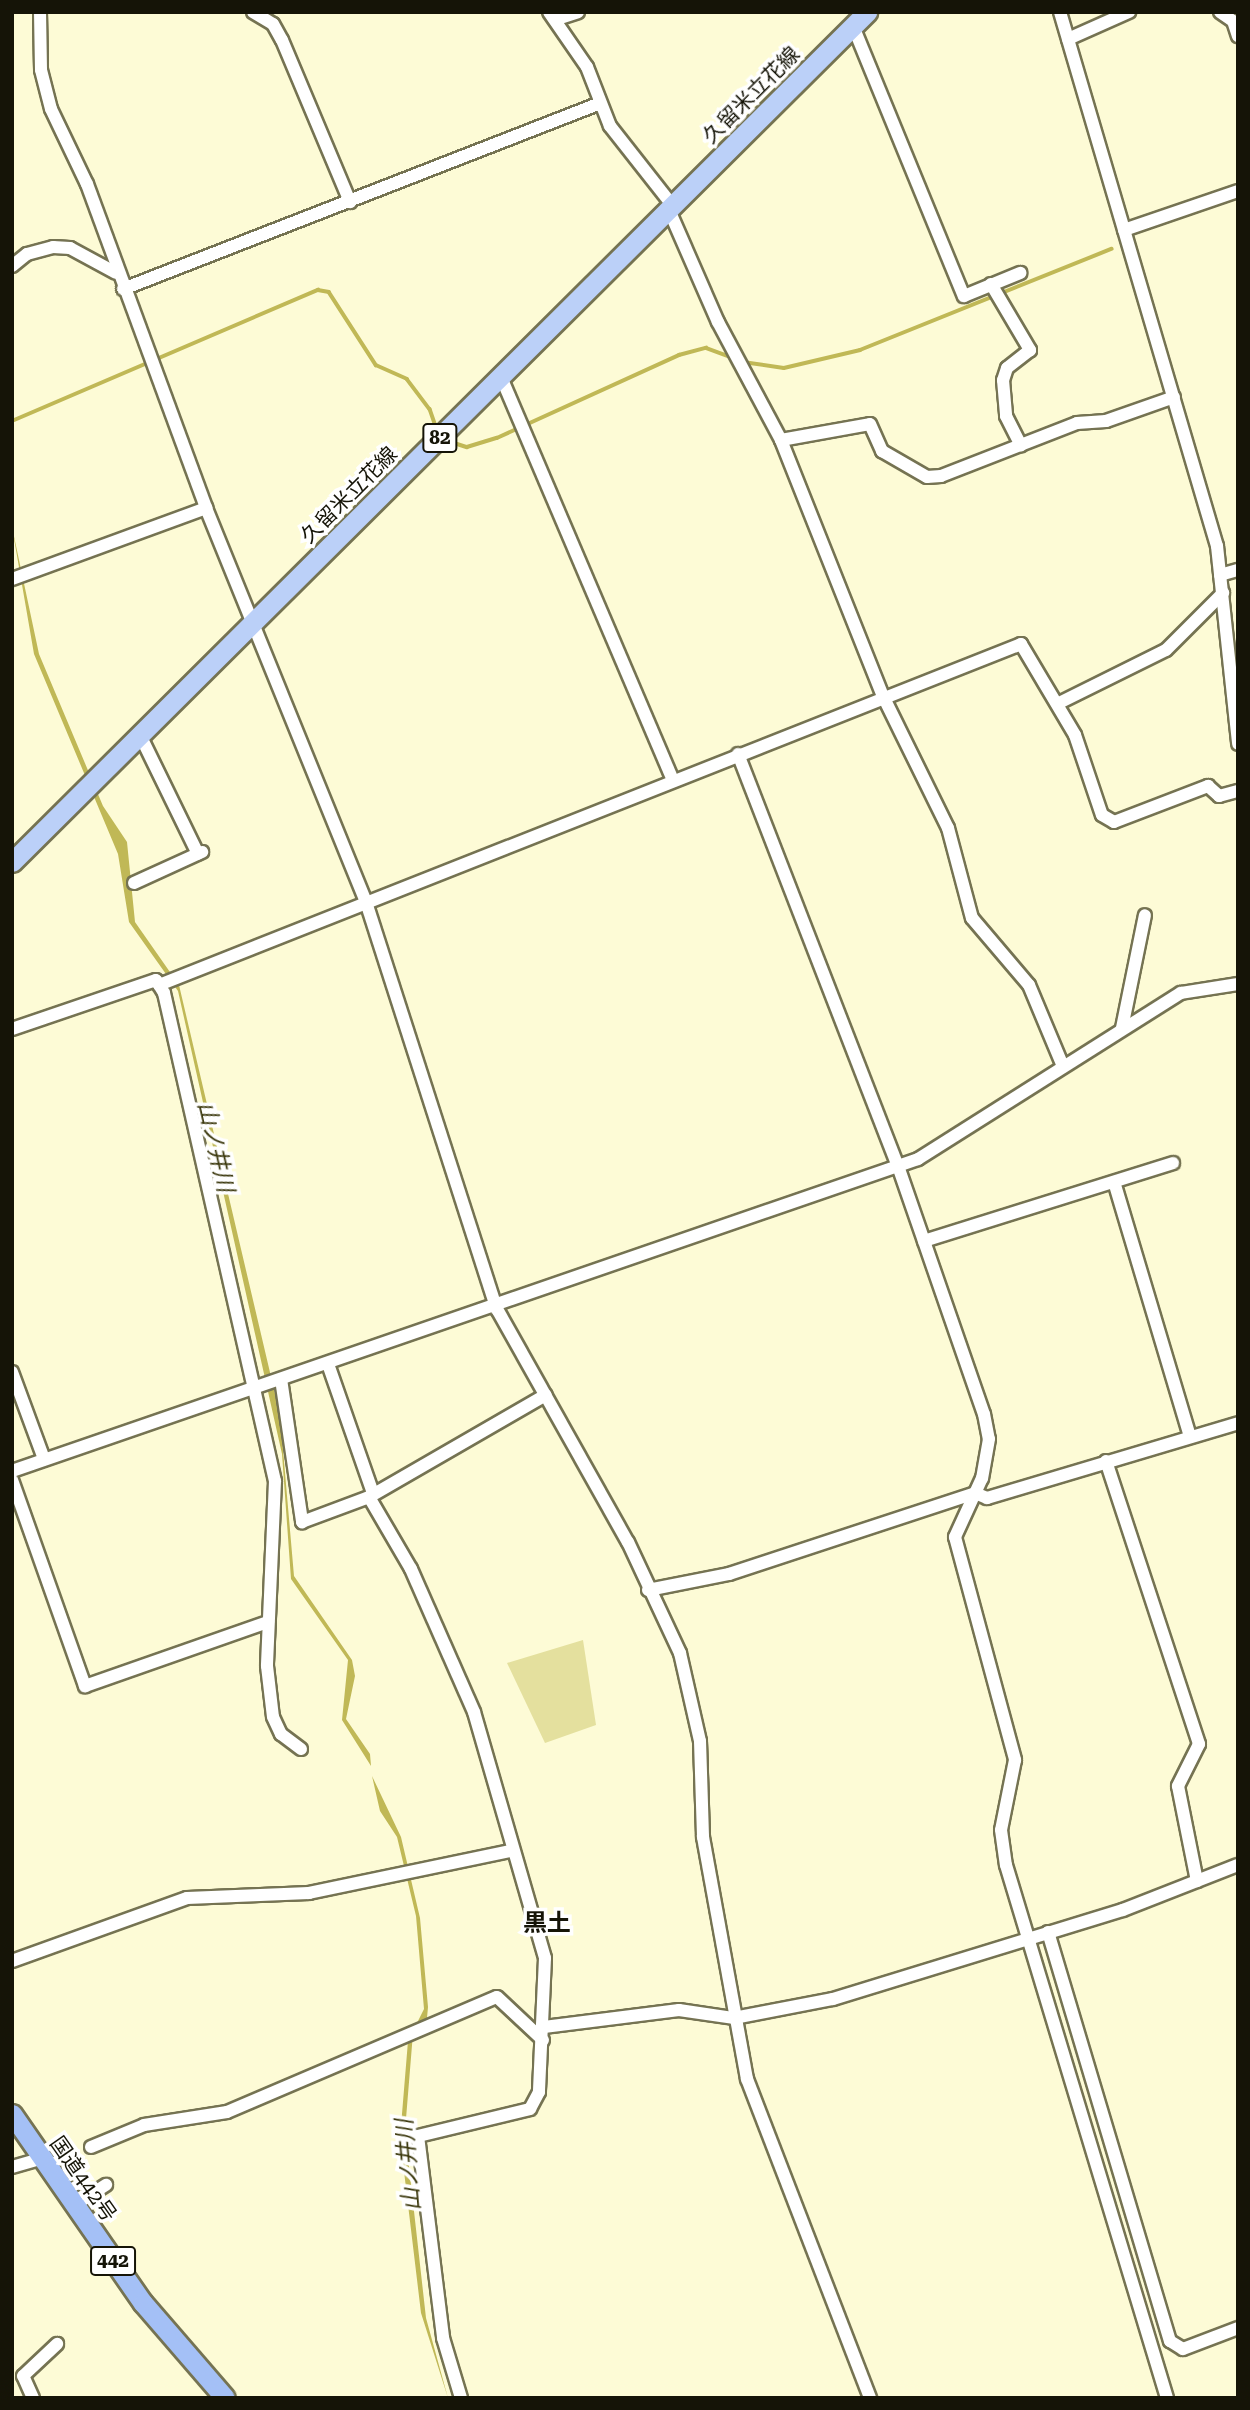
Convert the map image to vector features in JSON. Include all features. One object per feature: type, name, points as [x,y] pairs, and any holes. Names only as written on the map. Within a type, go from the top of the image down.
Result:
[{"type":"highway","name":"国道442号","points":[[12,2114],[40,2159],[143,2303],[225,2398]]},
{"type":"main road","name":"久留米立花線","points":[[12,862],[860,19]]},
{"type":"street","points":[[40,12],[41,70],[51,109],[87,184],[116,273],[206,509],[366,902],[496,1309],[628,1542],[648,1590],[680,1653],[693,1697],[703,1837],[734,2018],[777,2163],[870,2398]]},
{"type":"street","points":[[253,12],[273,24],[282,40],[350,202]]},
{"type":"street","points":[[578,12],[553,15],[587,67],[598,104],[671,208],[718,322],[781,440],[883,696],[948,828],[972,918],[1029,985],[1062,1064]]},
{"type":"street","points":[[1060,12],[1174,397],[1220,575],[1238,744]]},
{"type":"street","points":[[1068,39],[1129,12]]},
{"type":"street","points":[[1220,12],[1233,21],[1238,36]]},
{"type":"street","points":[[860,19],[964,296],[1020,273]]},
{"type":"street","points":[[123,289],[598,104]]},
{"type":"street","points":[[1124,230],[1238,191]]},
{"type":"street","points":[[12,266],[27,254],[53,247],[71,248],[116,273]]},
{"type":"street","points":[[991,284],[1030,350],[1007,368],[1003,380],[1006,416],[1021,445]]},
{"type":"street","points":[[501,377],[673,781]]},
{"type":"street","points":[[781,440],[870,424],[882,451],[927,477],[1174,397]]},
{"type":"street","points":[[12,579],[206,509]]},
{"type":"street","points":[[1220,575],[1238,570]]},
{"type":"street","points":[[1059,703],[1166,650],[1223,593]]},
{"type":"street","points":[[159,985],[883,696],[1021,644],[1059,703],[1095,801],[1114,822],[1208,786],[1219,796],[1238,791]]},
{"type":"street","points":[[134,883],[200,853],[140,735]]},
{"type":"street","points":[[738,754],[898,1166],[984,1414],[989,1439],[975,1493],[956,1537],[957,1553],[1016,1760],[1001,1830],[1029,1938],[1167,2398]]},
{"type":"street","points":[[1122,1028],[1145,915]]},
{"type":"street","points":[[12,1029],[156,980],[159,985],[256,1388],[275,1481],[268,1622],[273,1717],[281,1734],[301,1749]]},
{"type":"street","points":[[12,1471],[496,1309],[898,1166],[1181,993],[1238,984]]},
{"type":"street","points":[[924,1241],[1115,1185],[1173,1163]]},
{"type":"street","points":[[1115,1185],[1190,1437]]},
{"type":"street","points":[[328,1364],[371,1495],[411,1569],[474,1712],[510,1851],[545,1958],[544,2034],[539,2092],[530,2109],[418,2136],[443,2337],[461,2398]]},
{"type":"street","points":[[12,1372],[44,1459]]},
{"type":"street","points":[[281,1379],[302,1522],[371,1495],[546,1395]]},
{"type":"street","points":[[648,1590],[729,1574],[975,1493],[987,1497],[1238,1423]]},
{"type":"street","points":[[1106,1461],[1199,1744],[1178,1787],[1197,1881]]},
{"type":"street","points":[[12,1480],[85,1686],[268,1622]]},
{"type":"street","points":[[12,1961],[187,1898],[309,1893],[510,1851]]},
{"type":"street","points":[[91,2147],[144,2125],[227,2112],[497,1997],[544,2034],[679,2010],[734,2018],[833,1999],[1048,1932],[1238,1865]]},
{"type":"street","points":[[1048,1932],[1170,2341],[1183,2348],[1238,2328]]},
{"type":"street","points":[[12,2167],[40,2159]]},
{"type":"street","points":[[81,2200],[106,2185]]},
{"type":"street","points":[[33,2398],[18,2376],[57,2344]]},
{"type":"shaded area","points":[[583,1640],[596,1725],[545,1743],[507,1663]]},
{"type":"water","name":"山ノ井川","points":[[12,527],[39,654],[103,806],[127,842],[135,922],[179,985],[280,1415],[294,1576],[352,1660],[355,1676],[346,1719],[370,1754],[371,1766],[342,1720],[348,1660],[291,1579],[282,1454],[178,991],[129,922],[118,854],[34,654]]},
{"type":"water","points":[[372,1776],[401,1837],[420,1918],[428,2007],[427,2018],[413,2033],[405,2131],[426,2318],[448,2398],[421,2313],[400,2138],[408,2041],[424,2009],[416,1916],[397,1837],[380,1811]]},
{"type":"waterway","points":[[743,362],[784,368],[860,350],[1111,249]]},
{"type":"waterway","points":[[12,421],[318,290],[329,292],[376,365],[407,379],[430,409],[437,429]]},
{"type":"waterway","points":[[445,440],[467,447],[497,438],[679,355],[706,348],[733,358]]},
{"type":"district","name":"黒土","points":[[547,1924]]}]
